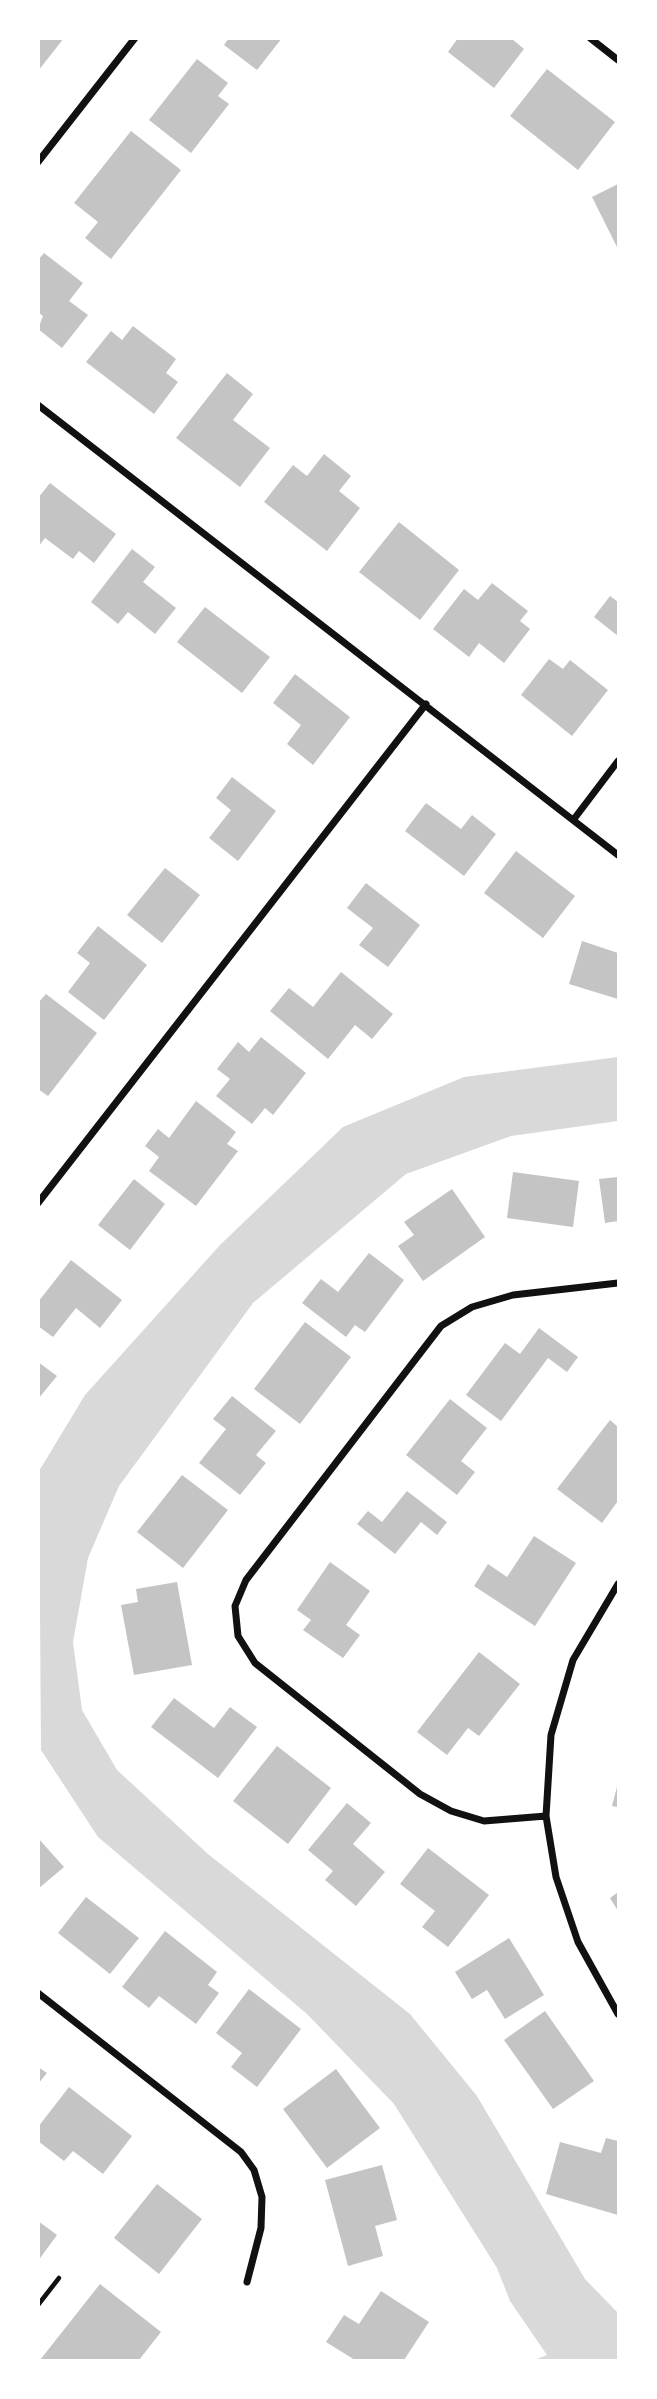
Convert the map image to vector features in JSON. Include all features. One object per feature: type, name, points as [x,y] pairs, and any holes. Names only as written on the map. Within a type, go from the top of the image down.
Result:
[{"type":"street","points":[[38,162],[135,38]]},
{"type":"street","points":[[590,38],[618,60]]},
{"type":"street","points":[[38,405],[618,855]]},
{"type":"street","points":[[38,1203],[426,704]]},
{"type":"street","points":[[574,820],[618,761]]},
{"type":"street","points":[[546,1816],[484,1821],[451,1811],[420,1794],[256,1662],[238,1636],[234,1606],[246,1580],[441,1326],[472,1307],[513,1295],[618,1283]]},
{"type":"street","points":[[618,1584],[573,1660],[551,1735],[546,1816],[556,1877],[578,1942],[618,2014]]},
{"type":"street","points":[[38,1993],[242,2152],[254,2170],[262,2197],[261,2228],[247,2282]]},
{"type":"lane","points":[[38,2305],[59,2278]]},
{"type":"shaded area","points":[[618,1057],[618,1121],[511,1136],[406,1174],[253,1303],[119,1486],[88,1558],[73,1642],[82,1710],[117,1770],[208,1854],[410,2014],[477,2096],[585,2279],[618,2313],[618,2360],[534,2360],[547,2355],[510,2301],[497,2268],[394,2104],[307,2014],[98,1837],[41,1750],[39,1471],[85,1395],[220,1245],[343,1127],[464,1077]]},
{"type":"building","points":[[38,38],[64,38],[38,71]]},
{"type":"building","points":[[229,38],[282,38],[257,70],[224,45]]},
{"type":"building","points":[[458,38],[511,38],[524,49],[494,88],[448,52]]},
{"type":"building","points":[[197,59],[228,83],[218,96],[229,104],[191,153],[149,120]]},
{"type":"building","points":[[547,69],[615,122],[578,170],[510,116]]},
{"type":"building","points":[[131,131],[181,170],[111,259],[85,238],[98,222],[74,203]]},
{"type":"building","points":[[618,184],[618,249],[592,197]]},
{"type":"building","points":[[44,253],[83,283],[69,301],[88,315],[62,348],[38,329],[43,316],[38,312],[38,260]]},
{"type":"building","points":[[133,326],[176,359],[166,373],[178,382],[154,414],[86,362],[111,331],[122,340]]},
{"type":"building","points":[[227,373],[253,394],[233,420],[270,448],[240,487],[176,438]]},
{"type":"building","points":[[324,454],[351,476],[339,491],[360,508],[327,551],[264,502],[293,465],[307,476]]},
{"type":"building","points":[[50,483],[116,534],[94,563],[79,551],[73,559],[45,538],[38,547],[38,498]]},
{"type":"building","points":[[399,522],[459,570],[420,620],[359,572]]},
{"type":"building","points":[[132,549],[155,567],[143,582],[176,608],[155,634],[128,612],[118,624],[91,602]]},
{"type":"building","points":[[492,583],[528,611],[520,621],[530,629],[504,663],[479,643],[469,657],[433,629],[464,589],[478,600]]},
{"type":"building","points":[[610,596],[618,602],[618,636],[594,617]]},
{"type":"building","points":[[205,607],[270,657],[242,693],[177,642]]},
{"type":"building","points":[[549,659],[563,669],[570,660],[608,690],[572,736],[521,695]]},
{"type":"building","points":[[295,674],[350,717],[313,765],[287,744],[301,725],[273,703]]},
{"type":"building","points":[[232,777],[276,811],[238,861],[209,838],[231,810],[216,798]]},
{"type":"building","points":[[426,803],[461,829],[472,815],[496,834],[464,876],[405,831]]},
{"type":"building","points":[[516,851],[575,896],[543,938],[484,893]]},
{"type":"building","points":[[165,868],[200,895],[162,943],[127,915]]},
{"type":"building","points":[[366,883],[420,925],[388,967],[359,945],[373,928],[347,908]]},
{"type":"building","points":[[98,926],[147,965],[104,1020],[68,992],[90,963],[77,953]]},
{"type":"building","points":[[582,941],[618,953],[618,999],[569,984]]},
{"type":"building","points":[[341,972],[393,1014],[372,1039],[355,1025],[328,1059],[270,1011],[289,988],[313,1007]]},
{"type":"building","points":[[46,994],[97,1033],[48,1096],[38,1089],[38,1003]]},
{"type":"building","points":[[261,1037],[306,1073],[273,1115],[265,1108],[252,1124],[216,1096],[230,1079],[217,1069],[238,1042],[249,1052]]},
{"type":"building","points":[[196,1101],[236,1132],[227,1144],[238,1151],[196,1206],[149,1171],[159,1157],[145,1146],[158,1129],[169,1138]]},
{"type":"building","points":[[513,1172],[579,1181],[573,1227],[507,1218]]},
{"type":"building","points":[[618,1177],[618,1221],[605,1223],[599,1179]]},
{"type":"building","points":[[134,1179],[165,1204],[130,1250],[98,1225]]},
{"type":"building","points":[[452,1189],[485,1237],[423,1281],[398,1246],[414,1235],[404,1222]]},
{"type":"building","points":[[369,1253],[404,1280],[365,1332],[355,1325],[346,1337],[302,1303],[321,1279],[338,1292]]},
{"type":"building","points":[[71,1260],[122,1300],[100,1328],[76,1308],[53,1337],[38,1326],[38,1302]]},
{"type":"building","points":[[305,1322],[351,1357],[300,1424],[254,1389]]},
{"type":"building","points":[[539,1328],[578,1357],[567,1372],[548,1358],[501,1421],[466,1395],[505,1343],[520,1354]]},
{"type":"building","points":[[38,1362],[57,1376],[38,1399]]},
{"type":"building","points":[[232,1396],[276,1431],[256,1455],[266,1463],[240,1495],[199,1463],[226,1429],[213,1419]]},
{"type":"building","points":[[450,1399],[487,1428],[461,1461],[475,1472],[457,1495],[406,1455]]},
{"type":"building","points":[[610,1420],[618,1427],[618,1501],[602,1523],[557,1489]]},
{"type":"building","points":[[182,1475],[228,1510],[183,1568],[137,1532]]},
{"type":"building","points":[[407,1491],[447,1522],[437,1535],[421,1522],[395,1554],[357,1524],[368,1511],[382,1522]]},
{"type":"building","points":[[534,1536],[576,1563],[535,1626],[474,1586],[488,1564],[507,1577]]},
{"type":"building","points":[[330,1562],[370,1591],[346,1625],[360,1635],[343,1658],[303,1630],[311,1620],[297,1610]]},
{"type":"building","points":[[177,1582],[192,1665],[134,1675],[121,1605],[138,1602],[136,1589]]},
{"type":"building","points":[[479,1652],[520,1684],[479,1736],[468,1728],[447,1755],[417,1732]]},
{"type":"building","points":[[174,1698],[214,1728],[230,1707],[257,1727],[218,1778],[151,1727]]},
{"type":"building","points":[[277,1746],[331,1788],[288,1844],[233,1801]]},
{"type":"building","points":[[618,1783],[618,1807],[612,1806]]},
{"type":"building","points":[[347,1803],[371,1823],[353,1844],[385,1872],[356,1906],[325,1880],[333,1871],[308,1850]]},
{"type":"building","points":[[38,1838],[64,1867],[38,1889]]},
{"type":"building","points":[[428,1848],[489,1895],[448,1947],[422,1927],[435,1911],[400,1884]]},
{"type":"building","points":[[618,1892],[618,1911],[610,1898]]},
{"type":"building","points":[[86,1897],[139,1938],[110,1974],[58,1933]]},
{"type":"building","points":[[165,1931],[217,1972],[208,1985],[219,1993],[196,2024],[159,1996],[149,2008],[122,1987]]},
{"type":"building","points":[[509,1938],[544,1995],[505,2019],[487,1990],[472,1999],[455,1972]]},
{"type":"building","points":[[249,1989],[301,2029],[257,2087],[231,2067],[242,2053],[216,2033]]},
{"type":"building","points":[[545,2011],[594,2081],[553,2109],[504,2040]]},
{"type":"building","points":[[38,2067],[47,2073],[38,2084]]},
{"type":"building","points":[[336,2069],[380,2128],[327,2168],[283,2109]]},
{"type":"building","points":[[69,2087],[132,2136],[103,2174],[73,2151],[64,2161],[38,2141],[38,2127]]},
{"type":"building","points":[[606,2138],[618,2141],[618,2215],[546,2194],[560,2142],[601,2153]]},
{"type":"building","points":[[382,2165],[397,2220],[375,2226],[383,2256],[348,2266],[325,2180]]},
{"type":"building","points":[[157,2184],[202,2219],[159,2274],[114,2238]]},
{"type":"building","points":[[38,2221],[57,2235],[38,2261]]},
{"type":"building","points":[[100,2284],[161,2332],[139,2360],[40,2360]]},
{"type":"building","points":[[381,2291],[429,2322],[404,2360],[355,2360],[326,2342],[344,2315],[359,2324]]}]
